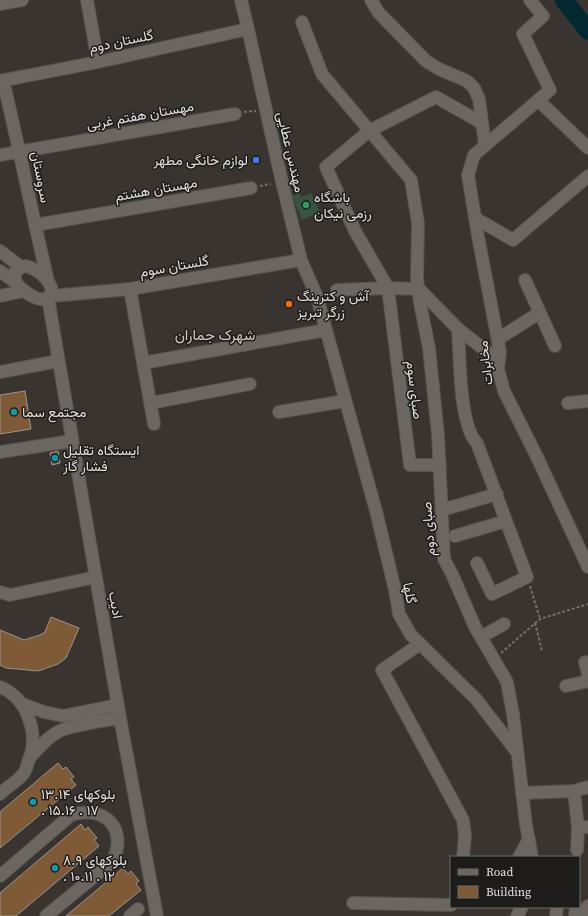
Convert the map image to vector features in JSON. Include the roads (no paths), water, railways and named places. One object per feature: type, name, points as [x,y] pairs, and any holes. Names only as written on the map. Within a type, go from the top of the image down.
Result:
[{"type":"street","points":[[0,4],[22,0]]},
{"type":"street","points":[[86,0],[98,62]]},
{"type":"street","name":"مهندس عطایی","points":[[241,0],[301,260],[317,297],[345,401]]},
{"type":"street","points":[[371,0],[378,12],[426,61],[467,82],[474,88],[479,99],[485,145]]},
{"type":"street","name":"مخابرات","points":[[530,0],[543,16],[522,34],[550,90],[474,155],[468,175],[498,339],[500,352],[498,369],[504,391],[584,553],[588,567]]},
{"type":"street","name":"صبای دوم","points":[[302,22],[322,74],[411,180],[418,223],[417,279],[429,348],[438,435],[444,559],[475,627],[507,682],[513,714],[528,839],[532,856]]},
{"type":"street","name":"گلستان دوم","points":[[2,81],[98,62],[248,29]]},
{"type":"street","name":"سروستان","points":[[2,81],[21,152],[35,225],[48,281],[52,287],[49,297]]},
{"type":"street","points":[[388,288],[356,231],[326,167],[369,131],[436,98],[482,123]]},
{"type":"street","points":[[538,100],[588,148]]},
{"type":"street","name":"مهستان هفتم غربی","points":[[0,155],[235,114]]},
{"type":"street","points":[[475,218],[513,240],[588,176]]},
{"type":"street","name":"مهستان هشتم","points":[[35,225],[251,188]]},
{"type":"street","points":[[0,251],[21,267]]},
{"type":"street","name":"گلستان سوم","points":[[24,291],[37,299],[130,289],[301,260]]},
{"type":"street","points":[[15,282],[15,272],[21,267],[26,266],[30,267],[48,281]]},
{"type":"street","points":[[0,271],[24,291]]},
{"type":"street","points":[[525,280],[555,346]]},
{"type":"street","points":[[337,290],[388,288],[419,289],[458,329],[499,361]]},
{"type":"street","name":"صبای سوم","points":[[388,288],[410,466],[440,465]]},
{"type":"street","points":[[130,289],[154,424]]},
{"type":"street","points":[[0,296],[24,291]]},
{"type":"street","name":"ادیب","points":[[49,297],[58,361],[120,718],[157,916]]},
{"type":"street","points":[[498,339],[539,313]]},
{"type":"street","points":[[458,329],[463,402],[472,438],[477,443],[527,577],[492,594],[477,564]]},
{"type":"street","points":[[143,363],[326,330]]},
{"type":"street","points":[[0,372],[58,361]]},
{"type":"street","points":[[151,403],[250,384]]},
{"type":"street","points":[[279,412],[345,401]]},
{"type":"street","name":"گلها","points":[[345,401],[376,511],[399,614],[411,635],[476,699],[517,752]]},
{"type":"street","points":[[568,403],[588,401]]},
{"type":"street","points":[[0,452],[72,441]]},
{"type":"street","points":[[442,510],[496,494]]},
{"type":"street","points":[[455,536],[506,521]]},
{"type":"street","points":[[0,592],[10,595],[96,577]]},
{"type":"street","points":[[481,637],[504,624]]},
{"type":"street","points":[[420,644],[382,670],[463,820],[465,836],[463,856]]},
{"type":"street","points":[[566,686],[588,681]]},
{"type":"street","points":[[0,687],[10,691],[22,704],[30,721],[33,738],[31,756],[24,773],[0,794]]},
{"type":"street","points":[[22,704],[44,712],[63,716],[118,704]]},
{"type":"street","points":[[31,756],[48,739],[57,732],[66,728],[120,718]]},
{"type":"street","points":[[522,793],[574,791],[588,787]]},
{"type":"street","points":[[574,791],[583,828],[577,850]]},
{"type":"street","points":[[0,876],[71,815],[81,812],[92,812],[102,816],[110,823],[116,832],[118,842],[117,853],[112,862],[46,916]]},
{"type":"street","points":[[520,856],[528,839]]},
{"type":"street","points":[[353,902],[450,905]]},
{"type":"street","points":[[586,916],[588,906]]},
{"type":"waterway","points":[[564,0],[588,31]]},
{"type":"place","name":"لوازم خانگی مطهر","points":[[256,160]]},
{"type":"place","name":"باشگاه رزمی نیکان","points":[[306,205]]},
{"type":"place","name":"آش و کترینگ زرگر تبریز","points":[[289,304]]},
{"type":"place","name":"مجتمع سما","points":[[14,412]]},
{"type":"place","name":"ایستگاه تقلیل فشار گاز","points":[[55,458]]},
{"type":"place","name":"بلوکهای ۱۳.۱۴ . ۱۵.۱۶ . ۱۷","points":[[33,802]]},
{"type":"place","name":"بلوکهای ۸.۹ . ۱۰.۱۱ . ۱۲","points":[[55,868]]},
{"type":"district","name":"شهرک جماران","points":[[215,334]]}]
